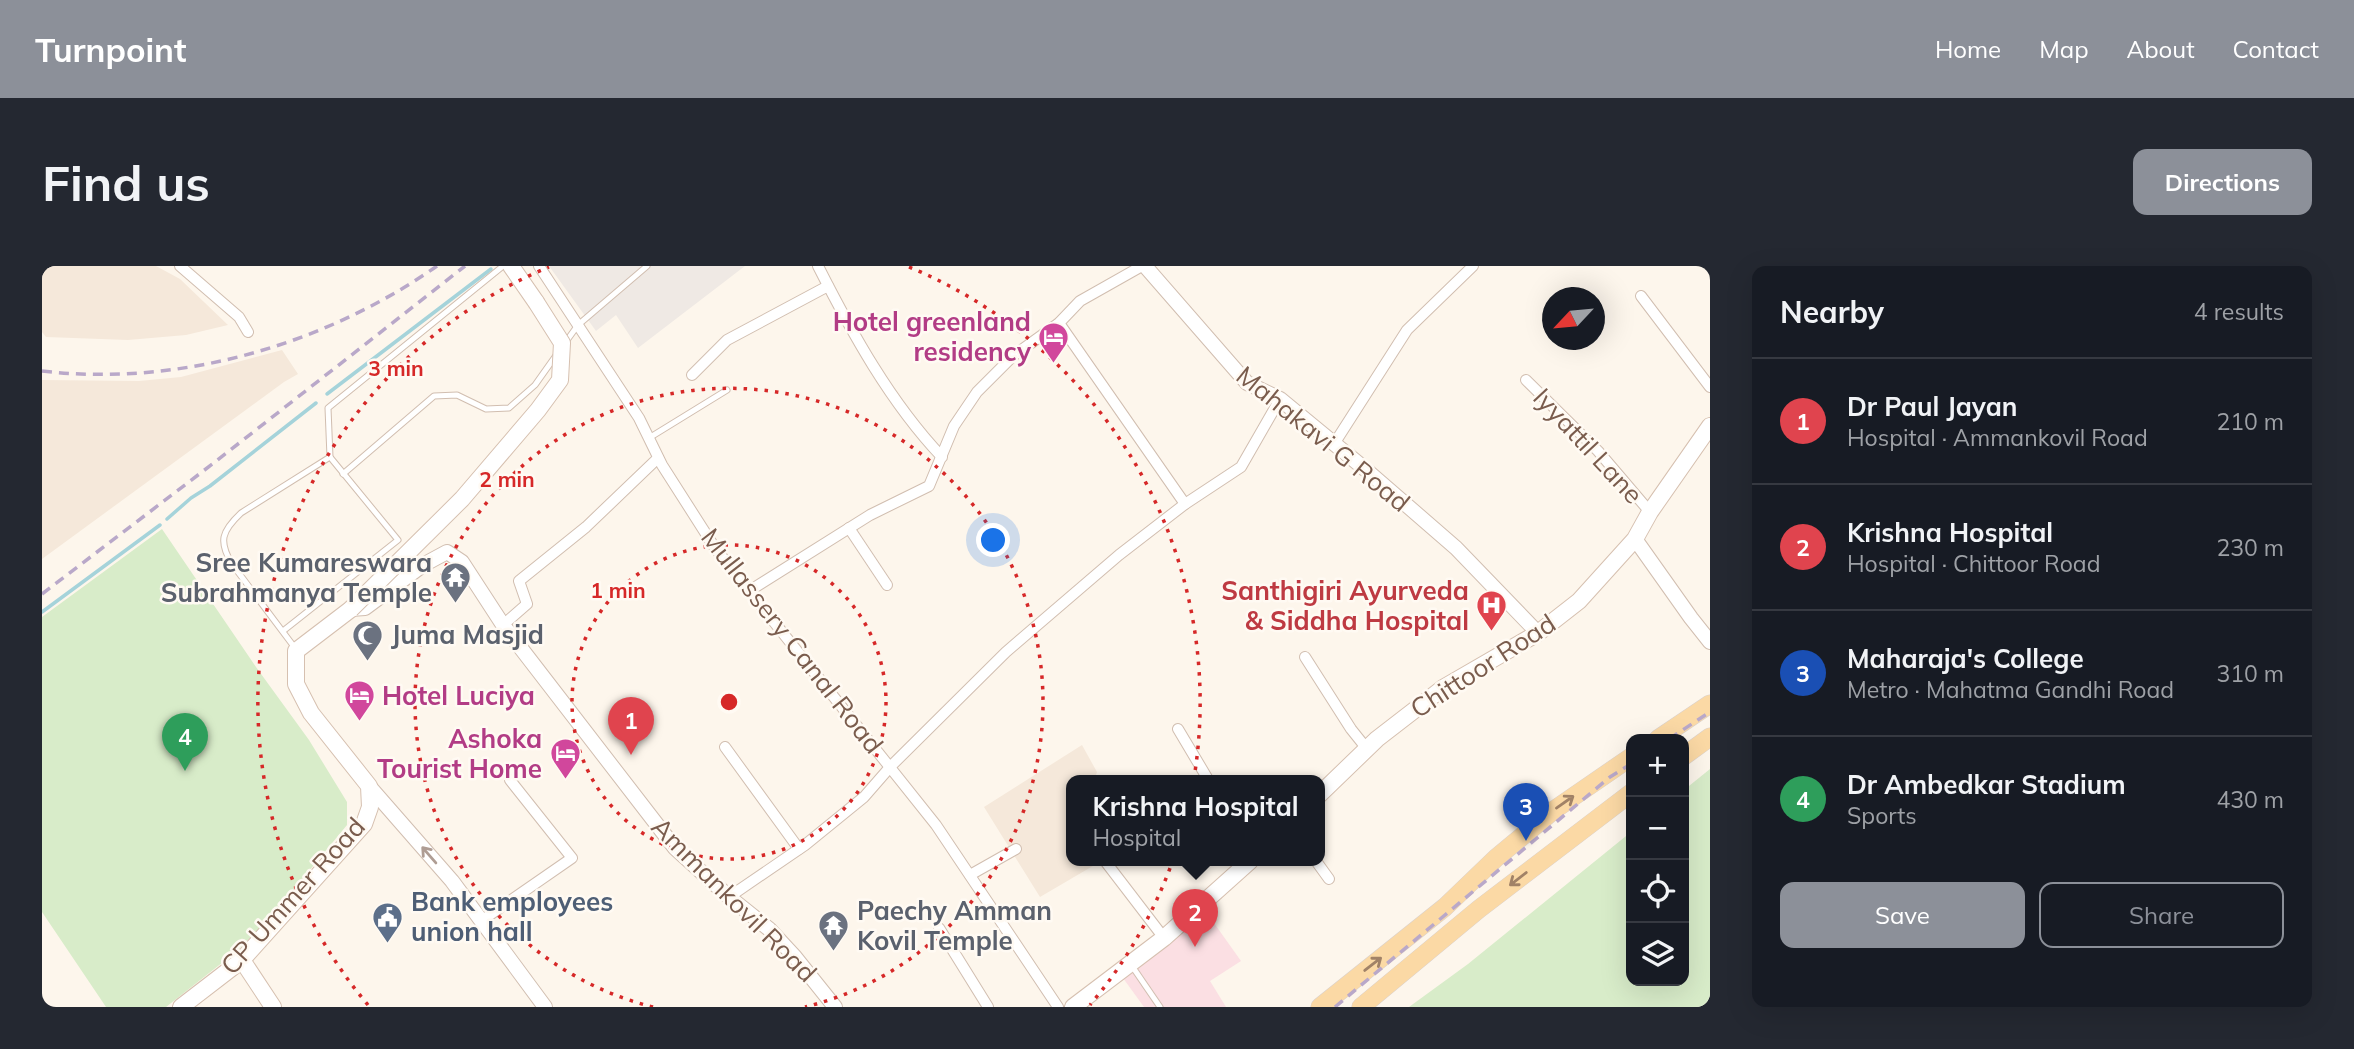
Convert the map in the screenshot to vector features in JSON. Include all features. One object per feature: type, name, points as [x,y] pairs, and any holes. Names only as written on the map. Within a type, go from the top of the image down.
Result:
[{"type":"main road","points":[[296,651],[351,609],[462,499],[560,380],[562,344],[511,266]]},
{"type":"main road","name":"Chittoor Road","points":[[1325,789],[1367,749],[1443,688],[1538,633],[1579,601],[1635,539],[1650,512],[1710,426]]},
{"type":"main road","name":"CP Ummer Road","points":[[181,1007],[242,960],[364,824],[370,807],[369,786],[311,713],[296,684],[296,651]]},
{"type":"main road","points":[[1665,734],[1710,704]]},
{"type":"main road","points":[[1689,752],[1710,737]]},
{"type":"main road","points":[[1320,1007],[1445,907],[1496,858],[1554,810],[1626,760]]},
{"type":"main road","points":[[1361,1007],[1479,909],[1626,797]]},
{"type":"main road","points":[[1073,1007],[1164,938],[1244,866]]},
{"type":"main road","points":[[242,960],[273,1007]]},
{"type":"street","points":[[180,266],[232,310],[248,332]]},
{"type":"street","name":"Mullassery Canal Road","points":[[539,266],[639,418],[659,458],[715,548],[936,825],[1058,1007]]},
{"type":"street","points":[[818,266],[886,385],[942,457]]},
{"type":"street","points":[[749,591],[870,515],[929,486],[954,426],[977,392],[1013,356],[1059,323],[1080,301],[1144,266]]},
{"type":"street","name":"Mahakavi G Road","points":[[1144,266],[1247,383],[1280,399],[1456,548],[1538,633]]},
{"type":"street","points":[[1334,444],[1407,330],[1473,266]]},
{"type":"street","points":[[692,375],[727,340],[828,286]]},
{"type":"street","points":[[1641,296],[1710,387]]},
{"type":"street","points":[[1059,323],[1185,504]]},
{"type":"street","name":"Iyyattil Lane","points":[[1527,380],[1598,451],[1650,512]]},
{"type":"street","points":[[729,897],[799,849],[864,797],[891,766],[1006,652],[1119,555],[1185,504],[1241,467],[1280,399]]},
{"type":"street","points":[[503,625],[527,604],[519,581],[586,527],[659,458]]},
{"type":"street","points":[[849,528],[887,585]]},
{"type":"street","points":[[1635,539],[1709,645]]},
{"type":"street","name":"Ammankovil Road","points":[[351,609],[365,608],[423,565],[447,552],[462,562],[503,625],[674,848],[769,929],[835,1007]]},
{"type":"street","points":[[1305,657],[1367,749]]},
{"type":"street","points":[[1178,729],[1205,775]]},
{"type":"street","points":[[725,747],[799,849]]},
{"type":"street","points":[[481,921],[572,858],[510,780]]},
{"type":"street","points":[[369,786],[452,881],[545,1007]]},
{"type":"street","points":[[970,875],[1016,849]]},
{"type":"street","points":[[1109,866],[1164,938]]},
{"type":"street","points":[[1320,866],[1329,879]]},
{"type":"street","points":[[939,928],[988,1007]]},
{"type":"lane","points":[[283,631],[398,540],[330,457],[328,408],[503,266]]},
{"type":"lane","points":[[343,474],[434,396],[457,395],[486,409],[509,408],[535,385],[578,325],[647,266]]},
{"type":"lane","points":[[649,438],[727,390]]},
{"type":"lane","points":[[296,651],[232,564],[224,550],[223,534],[241,513],[330,457]]},
{"type":"lane","points":[[1130,963],[1160,1007]]},
{"type":"shaded area","points":[[42,266],[156,266],[180,279],[228,325],[186,335],[128,340],[46,337],[42,332]]},
{"type":"shaded area","points":[[549,266],[745,266],[638,348],[616,315],[596,331]]},
{"type":"shaded area","points":[[282,350],[298,374],[42,559],[42,380],[139,381],[181,377]]},
{"type":"shaded area","points":[[1082,745],[1097,772],[1096,775],[1066,775],[1066,866],[1093,866],[1040,897],[984,807]]},
{"type":"shaded area","points":[[1204,909],[1241,961],[1210,981],[1226,1007],[1144,1007],[1123,978]]},
{"type":"green space","points":[[162,529],[309,740],[347,802],[347,825],[275,912],[237,951],[166,1007],[106,1007],[42,912],[42,617]]},
{"type":"green space","points":[[1710,769],[1710,1007],[1409,1007],[1468,964],[1626,836],[1626,986],[1689,986],[1689,786]]},
{"type":"waterway","points":[[327,394],[491,269]]},
{"type":"waterway","points":[[167,519],[316,403]]},
{"type":"waterway","points":[[42,612],[160,525]]},
{"type":"railway","points":[[42,371],[94,374],[146,372],[198,366],[249,354],[299,338],[347,318],[393,294],[437,266]]},
{"type":"railway","points":[[42,594],[465,266]]},
{"type":"railway","points":[[1677,734],[1710,712]]},
{"type":"railway","points":[[1335,1007],[1610,777],[1626,767]]},
{"type":"place","name":"Hotel greenland residency","points":[[1054,364]]},
{"type":"place","name":"Sree Kumareswara Subrahmanya Temple","points":[[455,605]]},
{"type":"place","name":"Santhigiri Ayurveda & Siddha Hospital","points":[[1492,633]]},
{"type":"place","name":"Juma Masjid","points":[[368,662]]},
{"type":"place","name":"Hotel Luciya","points":[[359,723]]},
{"type":"place","name":"Dr Paul Jayan","points":[[631,755]]},
{"type":"place","name":"Dr Ambedkar Stadium","points":[[185,771]]},
{"type":"place","name":"Ashoka Tourist Home","points":[[565,781]]},
{"type":"place","name":"Maharaja's College","points":[[1526,841]]},
{"type":"place","name":"Bank employees union hall","points":[[388,944]]},
{"type":"place","name":"Krishna Hospital","points":[[1195,947]]},
{"type":"place","name":"Paechy Amman Kovil Temple","points":[[834,953]]}]
